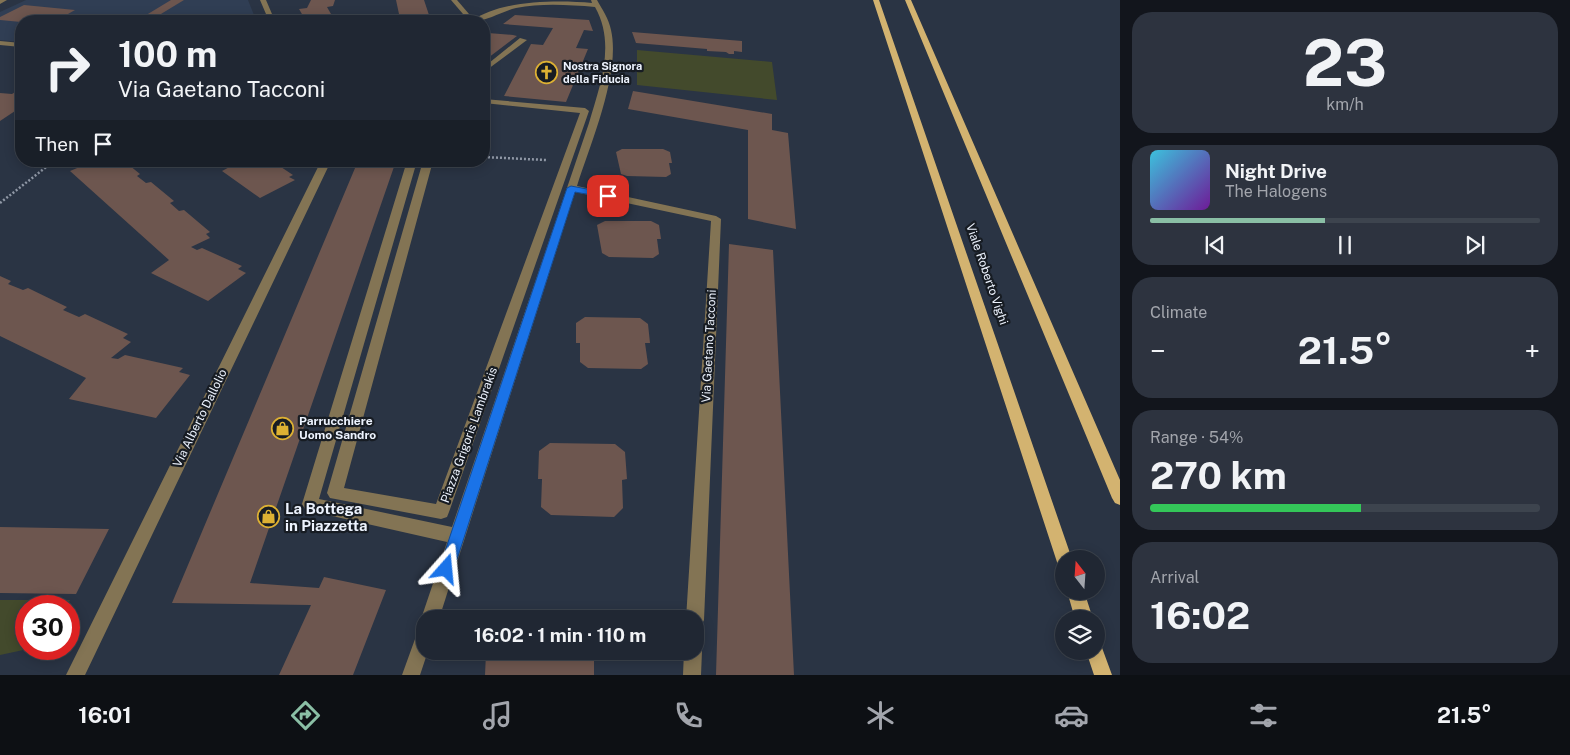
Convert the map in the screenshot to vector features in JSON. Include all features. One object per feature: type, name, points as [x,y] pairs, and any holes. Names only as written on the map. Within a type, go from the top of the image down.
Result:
[{"type":"main road","name":"Viale Roberto Vighi","points":[[876,0],[1061,550]]},
{"type":"main road","points":[[908,0],[1120,498]]},
{"type":"main road","points":[[1098,660],[1103,675]]},
{"type":"street","points":[[0,2],[4,0]]},
{"type":"street","points":[[263,0],[269,15]]},
{"type":"street","points":[[454,0],[468,15]]},
{"type":"street","points":[[433,610],[609,68],[611,43],[608,28],[597,2],[513,6],[485,15]]},
{"type":"street","points":[[490,65],[523,40]]},
{"type":"street","points":[[0,43],[15,44]]},
{"type":"street","name":"Piazza Grigoris Lambrakis","points":[[426,167],[335,492],[441,512],[584,111],[490,102]]},
{"type":"street","name":"Via Alberto Dallolio","points":[[75,675],[321,167]]},
{"type":"street","points":[[410,167],[310,504],[457,536]]},
{"type":"street","name":"Via Gaetano Tacconi","points":[[571,188],[716,219],[696,610]]},
{"type":"street","points":[[412,675],[417,660]]},
{"type":"street","points":[[692,675],[693,660]]},
{"type":"path","points":[[490,157],[567,162]]},
{"type":"path","points":[[0,203],[46,167]]},
{"type":"shaded area","points":[[26,0],[248,0],[254,15],[15,15],[15,41],[0,40],[0,12]]},
{"type":"green space","points":[[637,50],[772,62],[777,100],[637,85]]},
{"type":"green space","points":[[0,600],[15,600],[15,652],[0,655]]},
{"type":"building","points":[[171,0],[184,0],[159,15],[146,15]]},
{"type":"building","points":[[311,0],[335,0],[333,6],[327,7],[332,15],[302,15],[299,9],[307,8]]},
{"type":"building","points":[[396,0],[424,0],[429,15],[397,14],[399,14]]},
{"type":"building","points":[[24,5],[75,10],[68,14],[80,15],[15,15],[15,21],[0,20],[0,17]]},
{"type":"building","name":"Nostra Signora della Fiducia","points":[[515,15],[589,20],[593,31],[584,30],[576,48],[588,49],[566,102],[504,96],[531,44],[543,45],[553,28],[503,24]]},
{"type":"building","points":[[632,32],[742,41],[742,52],[734,51],[734,54],[729,54],[726,52],[707,51],[707,49],[636,43]]},
{"type":"building","points":[[490,33],[517,36],[490,56]]},
{"type":"building","points":[[633,91],[772,114],[772,130],[788,133],[796,229],[748,219],[748,130],[628,109]]},
{"type":"building","points":[[15,92],[15,111],[0,121],[0,93],[12,94]]},
{"type":"building","points":[[622,149],[663,149],[670,152],[671,174],[666,177],[627,176],[621,174],[616,152]]},
{"type":"building","points":[[80,167],[131,167],[140,174],[137,176],[146,183],[151,182],[174,201],[170,203],[179,211],[184,210],[210,232],[206,234],[210,238],[191,247],[197,250],[202,248],[242,266],[238,269],[246,273],[208,301],[151,273],[169,260],[70,171]]},
{"type":"building","points":[[230,167],[281,167],[293,175],[289,177],[295,180],[260,198],[222,171]]},
{"type":"building","points":[[355,167],[394,167],[250,583],[319,588],[324,577],[386,590],[353,675],[279,675],[311,605],[172,603]]},
{"type":"building","points":[[605,221],[651,221],[659,225],[661,239],[657,239],[659,254],[653,258],[609,257],[602,253],[597,225]]},
{"type":"building","points":[[729,244],[773,250],[794,675],[716,675]]},
{"type":"building","points":[[0,276],[11,281],[8,284],[23,290],[28,288],[67,307],[63,310],[79,317],[85,314],[128,334],[123,338],[131,342],[111,358],[118,359],[125,355],[183,368],[179,372],[190,375],[156,418],[69,399],[86,378],[0,336]]},
{"type":"building","points":[[585,317],[640,318],[648,324],[650,343],[645,343],[648,364],[641,369],[588,368],[580,362],[580,343],[576,343],[576,323]]},
{"type":"building","points":[[550,443],[615,444],[625,452],[627,479],[622,480],[623,508],[614,517],[551,515],[541,507],[542,479],[538,479],[539,451]]},
{"type":"building","points":[[0,527],[109,529],[76,594],[0,593]]},
{"type":"building","points":[[486,660],[594,660],[594,675],[485,675]]},
{"type":"place","name":"Nostra Signora della Fiducia","points":[[547,72]]},
{"type":"place","name":"Parrucchiere Uomo Sandro","points":[[283,428]]},
{"type":"place","name":"La Bottega in Piazzetta","points":[[269,517]]},
{"type":"route","points":[[446,569],[571,188],[608,196]]}]
